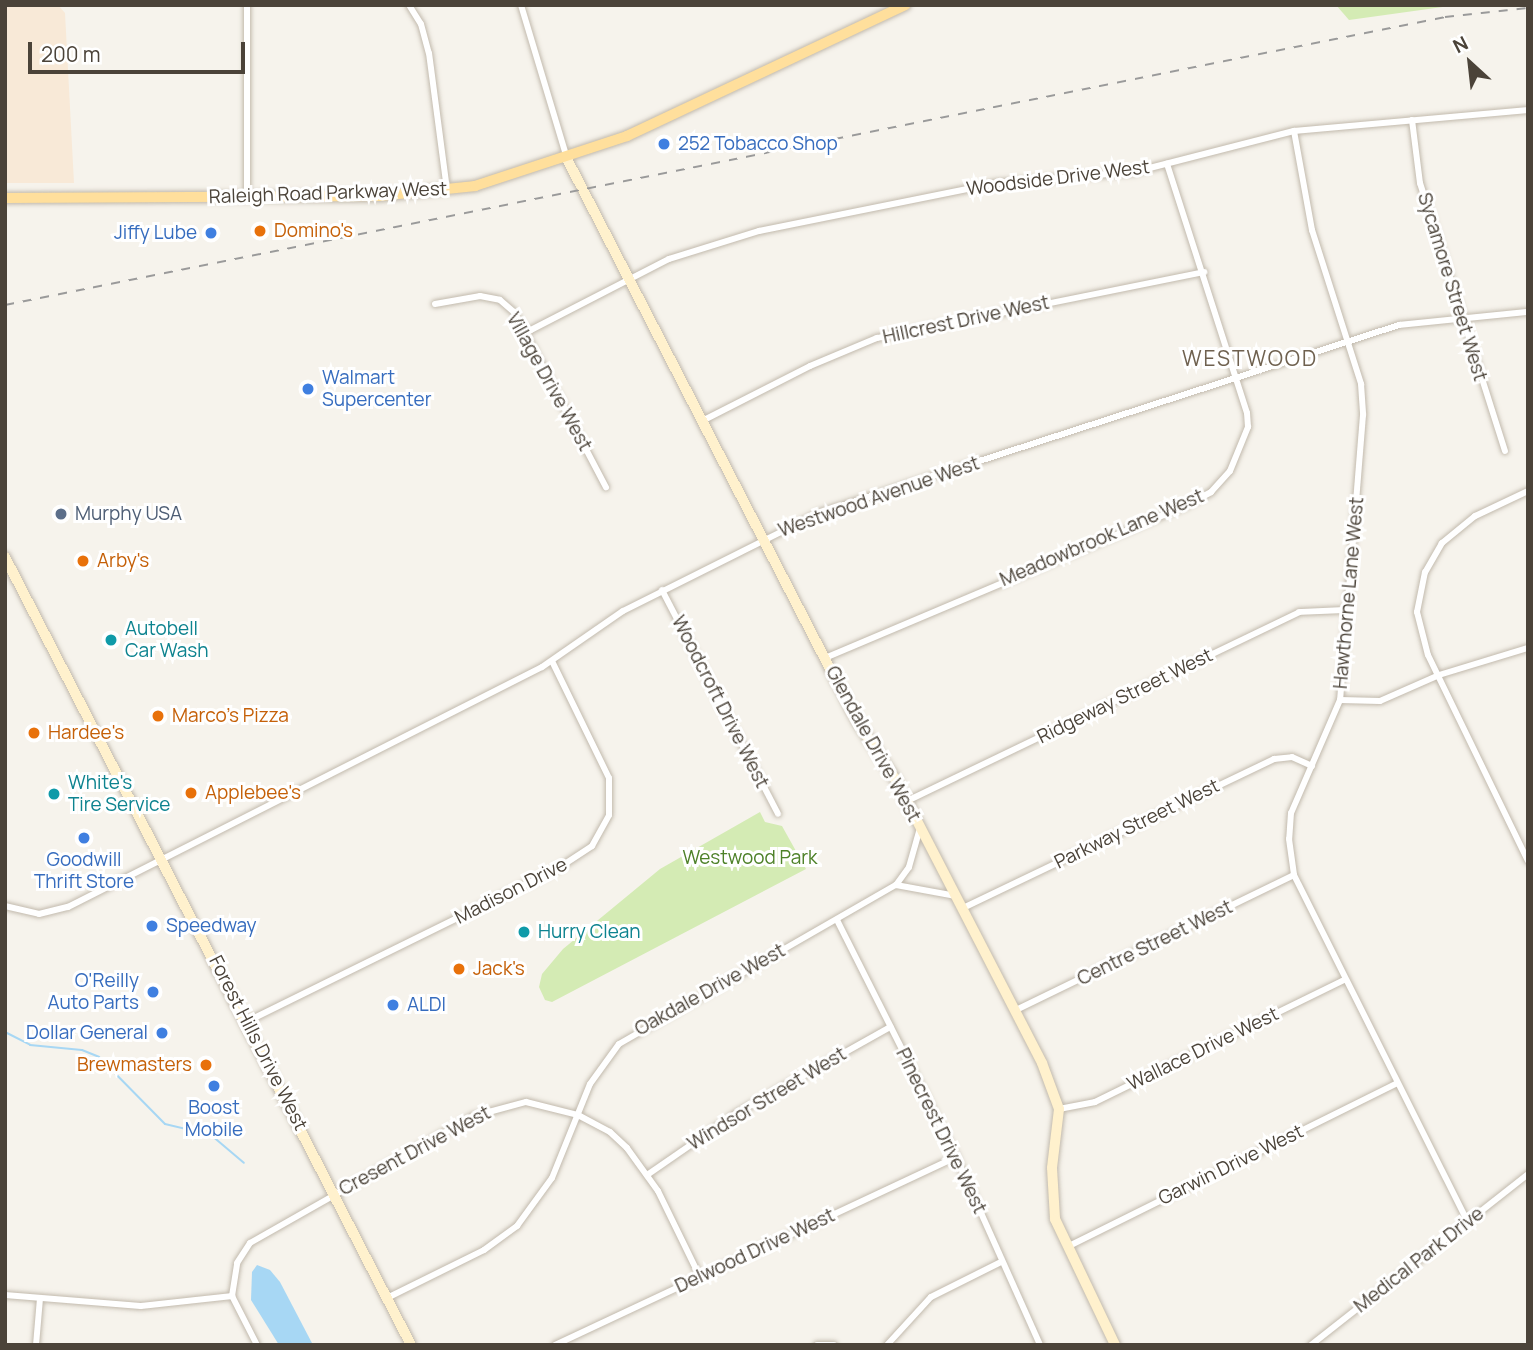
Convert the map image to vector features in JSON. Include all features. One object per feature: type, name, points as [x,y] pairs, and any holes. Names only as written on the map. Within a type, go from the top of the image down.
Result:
[{"type":"main road","name":"Raleigh Road Parkway West","points":[[5,198],[448,191],[502,180],[567,159],[905,6]]},
{"type":"street","points":[[247,5],[247,196]]},
{"type":"street","points":[[409,5],[421,24],[429,53],[448,191]]},
{"type":"street","points":[[521,5],[567,159]]},
{"type":"street","name":"Woodside Drive West","points":[[525,333],[627,279],[688,251],[759,231],[998,183],[1085,178],[1167,164],[1294,131],[1528,110]]},
{"type":"street","name":"Sycamore Street West","points":[[1412,120],[1420,183],[1505,451]]},
{"type":"street","name":"Hawthorne Lane West","points":[[1294,131],[1312,230],[1361,384],[1363,415],[1340,700],[1291,813],[1289,839],[1294,875],[1396,1084],[1468,1223]]},
{"type":"street","name":"Glendale Drive West","points":[[567,159],[825,659],[907,801],[1016,1010],[1059,1109],[1052,1201],[1067,1247],[1115,1345]]},
{"type":"street","name":"Meadowbrook Lane West","points":[[825,659],[1211,492],[1238,457],[1248,428],[1238,377],[1167,164]]},
{"type":"street","name":"Hillcrest Drive West","points":[[702,421],[810,366],[877,338],[1031,305],[1129,291],[1204,272]]},
{"type":"street","name":"Village Drive West","points":[[435,304],[474,296],[492,298],[508,305],[606,487]]},
{"type":"street","name":"Westwood Avenue West","points":[[5,906],[28,914],[58,911],[552,661],[594,628],[662,590],[762,538],[819,513],[1399,325],[1528,312]]},
{"type":"street","points":[[1528,491],[1464,523],[1429,563],[1417,612],[1423,641],[1438,675],[1528,861]]},
{"type":"street","name":"Forest Hills Drive West","points":[[5,557],[164,859],[411,1345]]},
{"type":"street","name":"Woodcroft Drive West","points":[[662,590],[778,814]]},
{"type":"street","name":"Ridgeway Street West","points":[[907,801],[1299,612],[1347,610]]},
{"type":"street","points":[[1340,700],[1380,701],[1438,675],[1528,648]]},
{"type":"street","name":"Madison Drive","points":[[246,1022],[557,869],[592,846],[608,815],[609,778],[552,661]]},
{"type":"street","name":"Parkway Street West","points":[[963,908],[1273,759],[1292,757],[1312,766]]},
{"type":"street","points":[[920,828],[908,867],[897,885],[956,895]]},
{"type":"street","name":"Centre Street West","points":[[1016,1010],[1294,875]]},
{"type":"street","name":"Oakdale Drive West","points":[[387,1298],[484,1250],[517,1226],[552,1178],[603,1062],[631,1034],[897,885]]},
{"type":"street","name":"Pinecrest Drive West","points":[[837,919],[956,1157],[999,1263],[1040,1345]]},
{"type":"street","name":"Wallace Drive West","points":[[1059,1109],[1095,1102],[1345,980]]},
{"type":"street","name":"Windsor Street West","points":[[647,1175],[737,1113],[890,1027]]},
{"type":"street","name":"Garwin Drive West","points":[[1067,1247],[1396,1084]]},
{"type":"street","name":"Cresent Drive West","points":[[232,1296],[237,1263],[250,1243],[335,1193],[500,1107],[526,1102],[578,1115],[610,1132],[647,1175],[700,1277]]},
{"type":"street","name":"Delwood Drive West","points":[[555,1345],[956,1157]]},
{"type":"street","name":"Medical Park Drive","points":[[1311,1345],[1528,1174]]},
{"type":"street","points":[[887,1345],[930,1297],[999,1263]]},
{"type":"street","points":[[5,1295],[141,1306],[232,1296],[257,1345]]},
{"type":"street","points":[[36,1345],[40,1298]]},
{"type":"street","points":[[817,1345],[834,1345]]},
{"type":"shaded area","points":[[5,5],[58,5],[65,13],[74,183],[5,183]]},
{"type":"green space","points":[[1336,5],[1457,5],[1349,20]]},
{"type":"green space","name":"Westwood Park","points":[[760,812],[765,822],[782,826],[806,869],[552,1002],[545,1000],[539,987],[542,974],[563,949],[660,869]]},
{"type":"water","points":[[257,1265],[270,1270],[280,1282],[313,1345],[279,1345],[251,1300],[252,1272]]},
{"type":"waterway","points":[[5,1032],[30,1045],[82,1050],[99,1057],[165,1124],[211,1135],[244,1163]]},
{"type":"railway","points":[[5,305],[1445,17],[1528,8]]},
{"type":"place","name":"252 Tobacco Shop","points":[[664,144]]},
{"type":"place","name":"Domino's","points":[[260,231]]},
{"type":"place","name":"Jiffy Lube","points":[[211,233]]},
{"type":"place","name":"Walmart Supercenter","points":[[308,389]]},
{"type":"place","name":"Murphy USA","points":[[61,514]]},
{"type":"place","name":"Arby's","points":[[83,561]]},
{"type":"place","name":"Autobell Car Wash","points":[[111,640]]},
{"type":"place","name":"Marco's Pizza","points":[[158,716]]},
{"type":"place","name":"Hardee's","points":[[34,733]]},
{"type":"place","name":"Applebee's","points":[[191,793]]},
{"type":"place","name":"White's Tire Service","points":[[54,794]]},
{"type":"place","name":"Goodwill Thrift Store","points":[[84,838]]},
{"type":"place","name":"Speedway","points":[[152,926]]},
{"type":"place","name":"Hurry Clean","points":[[524,932]]},
{"type":"place","name":"Jack's","points":[[459,969]]},
{"type":"place","name":"O'Reilly Auto Parts","points":[[153,992]]},
{"type":"place","name":"ALDI","points":[[393,1005]]},
{"type":"place","name":"Dollar General","points":[[162,1033]]},
{"type":"place","name":"Brewmasters","points":[[206,1065]]},
{"type":"place","name":"Boost Mobile","points":[[214,1086]]},
{"type":"district","name":"WESTWOOD","points":[[1250,358]]}]
